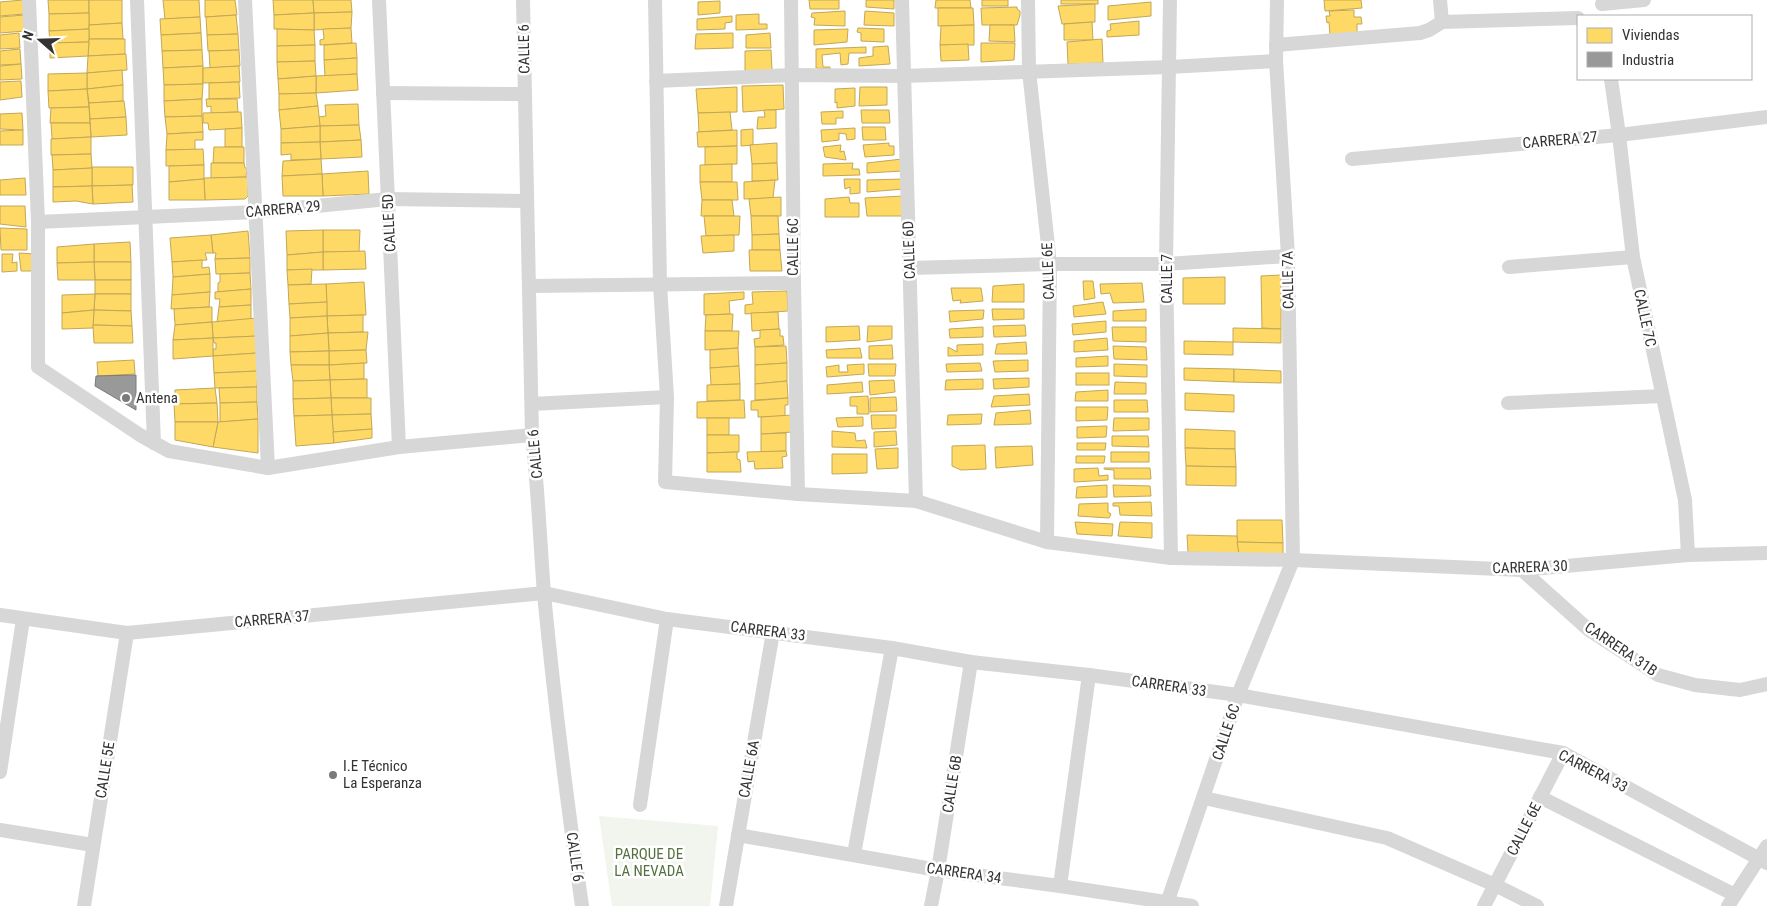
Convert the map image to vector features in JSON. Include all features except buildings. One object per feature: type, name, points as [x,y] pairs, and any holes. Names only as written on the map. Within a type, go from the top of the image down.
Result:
[{"type":"street","points":[[29,0],[38,222],[38,367],[169,451],[268,468],[399,446],[532,435]]},
{"type":"street","points":[[137,0],[154,443]]},
{"type":"street","points":[[245,0],[268,468]]},
{"type":"street","name":"CALLE 5D","points":[[379,0],[399,446]]},
{"type":"street","name":"CALLE 6","points":[[523,0],[532,435],[537,481],[544,593],[566,801],[582,906]]},
{"type":"street","points":[[532,404],[667,397],[660,285],[655,0]]},
{"type":"street","name":"CALLE 6C","points":[[791,0],[798,494]]},
{"type":"street","name":"CALLE 6D","points":[[902,0],[916,501]]},
{"type":"street","name":"CALLE 6E","points":[[1028,0],[1029,71],[1050,264],[1048,542]]},
{"type":"street","name":"CALLE 7","points":[[1170,0],[1166,264],[1171,558]]},
{"type":"street","name":"CALLE 7A","points":[[1277,0],[1276,62],[1288,256],[1294,560]]},
{"type":"street","points":[[1440,0],[1442,22]]},
{"type":"street","points":[[1602,7],[1644,0]]},
{"type":"street","points":[[1276,45],[1420,33],[1430,30],[1442,22],[1577,18]]},
{"type":"street","points":[[656,81],[792,75],[903,76],[1276,62]]},
{"type":"street","name":"CALLE 7C","points":[[1611,80],[1633,257],[1685,500],[1688,556]]},
{"type":"street","points":[[383,92],[525,94]]},
{"type":"street","name":"CARRERA 27","points":[[1352,159],[1619,135],[1767,117]]},
{"type":"street","name":"CARRERA 29","points":[[38,222],[255,212],[388,199],[527,201]]},
{"type":"street","points":[[910,268],[1050,264],[1166,264],[1288,256]]},
{"type":"street","points":[[1509,267],[1633,257]]},
{"type":"street","points":[[529,286],[794,283]]},
{"type":"street","points":[[1508,403],[1662,396]]},
{"type":"street","name":"CARRERA 30","points":[[667,397],[665,482],[798,494],[916,501],[1048,542],[1171,558],[1294,560],[1522,570],[1688,556],[1767,553]]},
{"type":"street","name":"CALLE 6C","points":[[1167,904],[1238,695],[1294,560]]},
{"type":"street","name":"CARRERA 31B","points":[[1522,570],[1589,630],[1658,675],[1695,684],[1740,690],[1767,684]]},
{"type":"street","name":"CARRERA 33","points":[[544,593],[667,619],[892,648],[971,662],[1089,675],[1238,695],[1563,753],[1763,862]]},
{"type":"street","name":"CARRERA 37","points":[[0,615],[127,633],[544,593]]},
{"type":"street","points":[[0,772],[23,619]]},
{"type":"street","points":[[640,805],[667,619]]},
{"type":"street","name":"CALLE 6A","points":[[726,906],[773,632]]},
{"type":"street","name":"CALLE 5E","points":[[84,906],[127,633]]},
{"type":"street","points":[[854,854],[892,648]]},
{"type":"street","name":"CALLE 6B","points":[[931,906],[971,662]]},
{"type":"street","points":[[1060,886],[1089,675]]},
{"type":"street","name":"CALLE 6E","points":[[1484,906],[1563,753]]},
{"type":"street","points":[[1540,797],[1731,901],[1763,862],[1767,846]]},
{"type":"street","points":[[1204,798],[1387,838],[1495,885],[1537,906]]},
{"type":"street","points":[[0,830],[93,845]]},
{"type":"street","name":"CARRERA 34","points":[[738,835],[938,870],[1060,886],[1167,904],[1192,906]]},
{"type":"green space","name":"PARQUE DE LA NEVADA","points":[[599,816],[718,826],[710,906],[612,906]]},
{"type":"place","name":"Antena","points":[[126,398]]},
{"type":"place","name":"I.E Técnico La Esperanza","points":[[333,775]]}]
